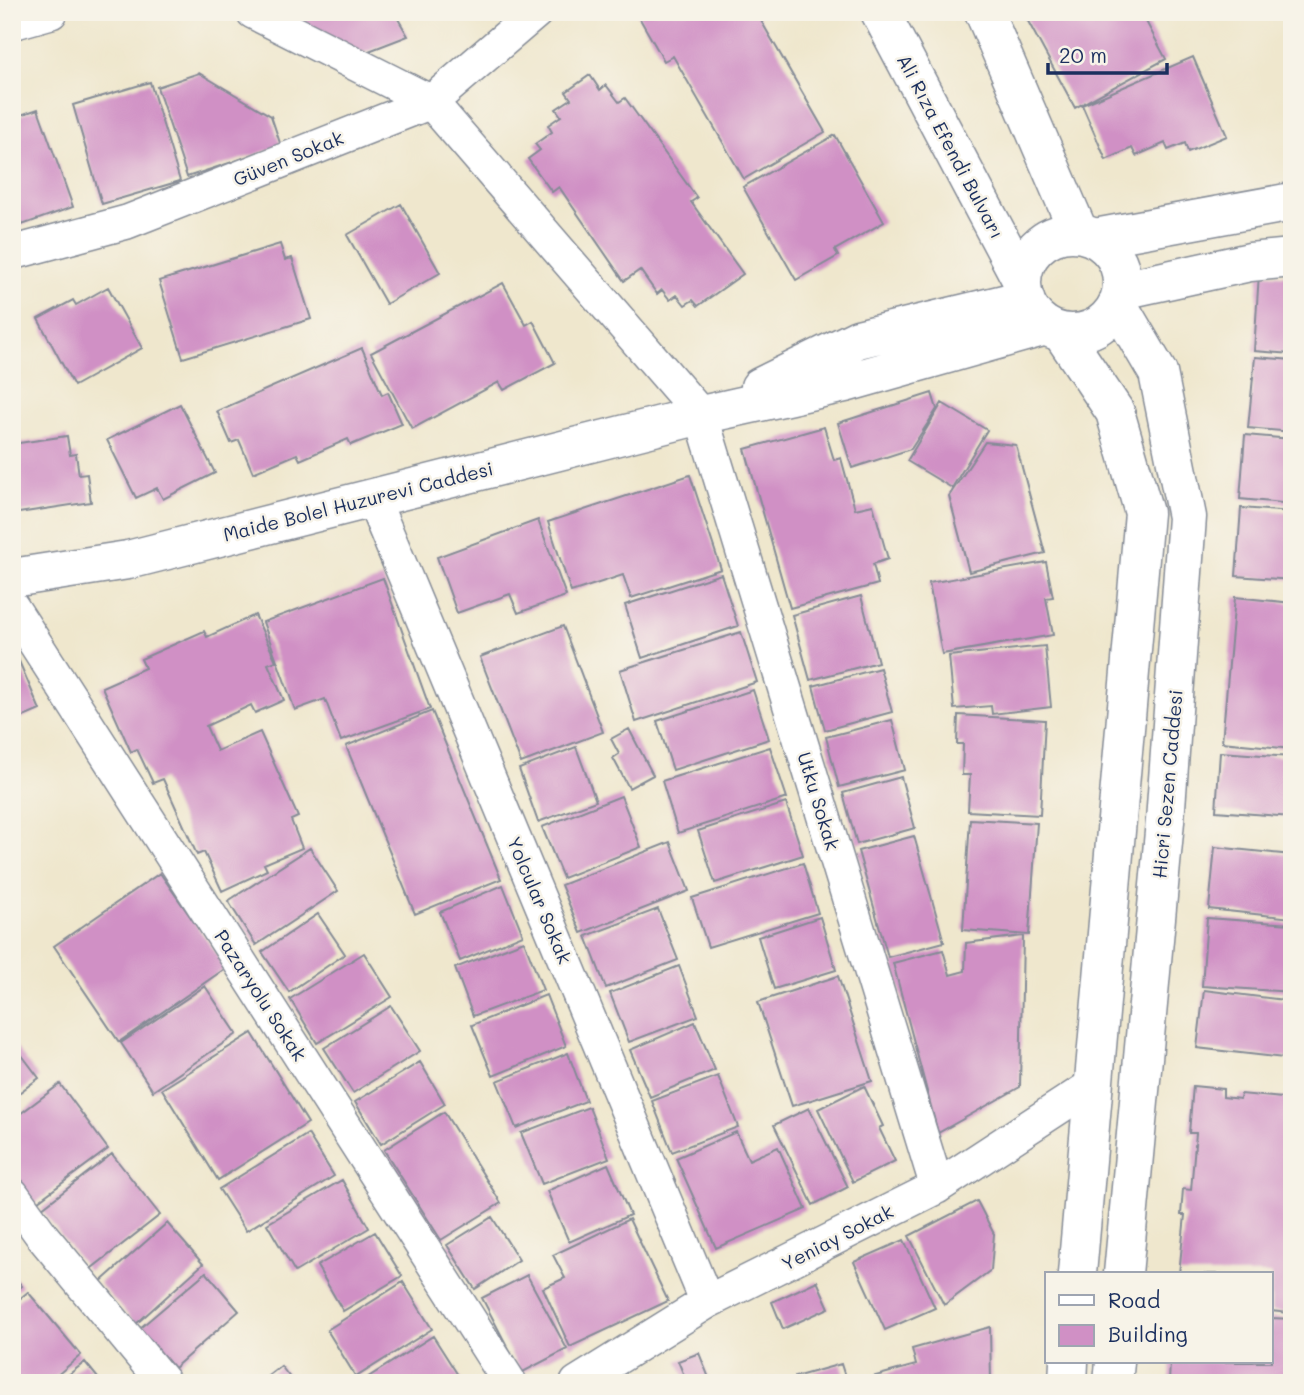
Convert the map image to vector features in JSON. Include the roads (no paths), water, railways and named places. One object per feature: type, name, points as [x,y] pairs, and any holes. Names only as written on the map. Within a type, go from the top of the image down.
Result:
[{"type":"main road","name":"Ali Rıza Efendi Bulvarı","points":[[880,12],[1039,309],[1115,412],[1144,513],[1077,1272]]},
{"type":"main road","points":[[984,12],[1087,235],[1108,247],[1117,259],[1122,274],[1120,298],[1109,318],[1096,328],[1079,333],[1039,309],[1026,264],[1035,249],[1049,238],[1063,233],[1087,235],[1292,202]]},
{"type":"main road","points":[[1120,298],[1250,262],[1292,258]]},
{"type":"main road","name":"Hicri Sezen Caddesi","points":[[1120,298],[1158,373],[1187,516],[1165,821],[1123,1272]]},
{"type":"main road","name":"Maide Bolel Huzurevi Caddesi","points":[[12,578],[128,560],[701,415],[858,339],[1039,309]]},
{"type":"main road","points":[[1068,1383],[1069,1364]]},
{"type":"main road","points":[[1113,1383],[1115,1364]]},
{"type":"street","points":[[12,23],[51,12]]},
{"type":"street","points":[[253,12],[431,102],[701,415]]},
{"type":"street","name":"Güven Sokak","points":[[12,253],[127,222],[431,102],[536,12]]},
{"type":"street","name":"Utku Sokak","points":[[701,415],[936,1187]]},
{"type":"street","name":"Yolcular Sokak","points":[[372,497],[707,1302]]},
{"type":"street","name":"Pazaryolu Sokak","points":[[12,607],[510,1383]]},
{"type":"street","name":"Yeniay Sokak","points":[[577,1383],[707,1302],[936,1187],[1093,1085]]},
{"type":"street","points":[[12,1194],[43,1237],[164,1383]]}]
